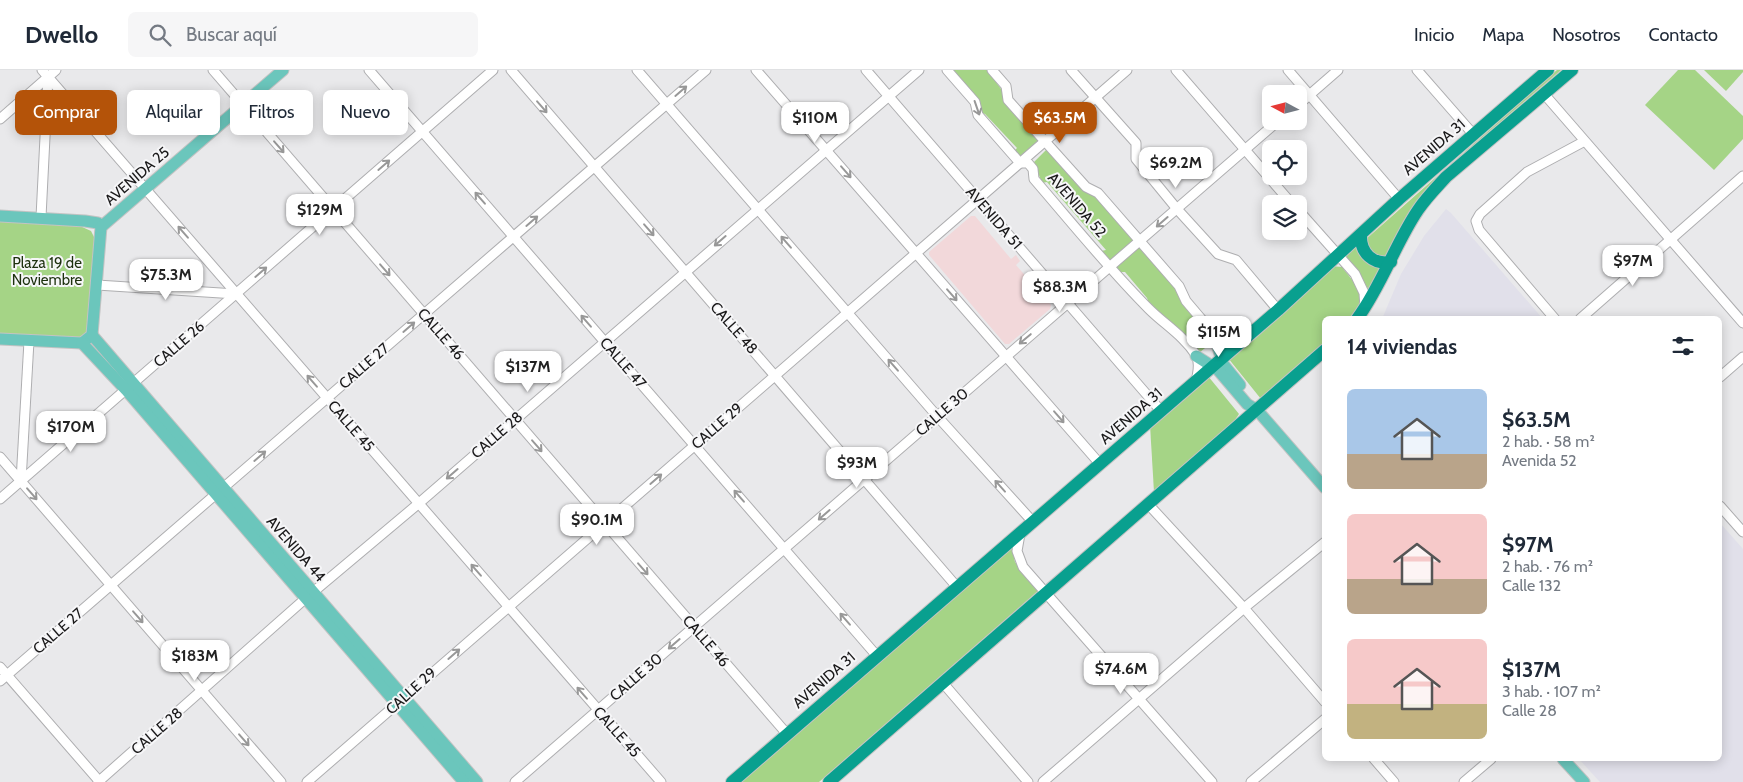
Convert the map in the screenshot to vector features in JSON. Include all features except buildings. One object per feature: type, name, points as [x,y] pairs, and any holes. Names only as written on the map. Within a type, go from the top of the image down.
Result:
[{"type":"highway","name":"AVENIDA 31","points":[[732,782],[1278,310],[1472,134],[1548,70]]},
{"type":"highway","name":"AVENIDA 31","points":[[1359,316],[1391,262],[1419,208],[1446,177],[1545,95],[1572,70]]},
{"type":"highway","points":[[1361,235],[1362,248],[1370,258],[1380,263],[1391,262]]},
{"type":"highway","points":[[836,780],[1045,593],[1322,353]]},
{"type":"main road","name":"AVENIDA 25","points":[[256,90],[277,70]]},
{"type":"main road","name":"AVENIDA 25","points":[[258,90],[283,70]]},
{"type":"main road","name":"AVENIDA 25","points":[[100,225],[230,113]]},
{"type":"main road","points":[[0,216],[41,218],[100,225],[92,335],[82,344],[0,339]]},
{"type":"main road","points":[[1196,356],[1202,356],[1214,346],[1214,334]]},
{"type":"main road","name":"AVENIDA 52","points":[[1214,334],[1217,363]]},
{"type":"main road","name":"AVENIDA 44","points":[[92,335],[129,387],[401,701],[477,782]]},
{"type":"main road","name":"AVENIDA 44","points":[[82,344],[129,387]]},
{"type":"main road","name":"AVENIDA 52","points":[[1196,356],[1217,363],[1252,399],[1257,410],[1322,485]]},
{"type":"main road","name":"AVENIDA 44","points":[[401,701],[464,782]]},
{"type":"main road","points":[[1565,761],[1584,782]]},
{"type":"street","points":[[0,119],[45,73],[56,70]]},
{"type":"street","name":"CALLE 46","points":[[213,70],[231,90]]},
{"type":"street","name":"CALLE 47","points":[[368,70],[877,656]]},
{"type":"street","name":"CALLE 26","points":[[0,499],[493,70]]},
{"type":"street","name":"CALLE 48","points":[[510,70],[957,587]]},
{"type":"street","points":[[637,70],[937,416],[1033,522]]},
{"type":"street","name":"CALLE 27","points":[[4,678],[706,70]]},
{"type":"street","points":[[756,70],[1100,464]]},
{"type":"street","name":"AVENIDA 51","points":[[866,70],[1161,411]]},
{"type":"street","name":"CALLE 28","points":[[99,782],[309,595],[418,504],[919,70]]},
{"type":"street","name":"AVENIDA 52","points":[[947,70],[975,102],[978,114],[1020,163],[1028,163],[1033,169],[1034,179],[1110,267],[1150,311],[1164,320],[1196,356]]},
{"type":"street","name":"AVENIDA 52","points":[[992,70],[1006,86],[1008,100],[1086,187],[1098,193],[1179,286],[1186,301],[1214,334]]},
{"type":"street","points":[[1071,70],[1136,143],[1136,159],[1177,209],[1218,254],[1236,260],[1278,310]]},
{"type":"street","name":"CALLE 29","points":[[307,782],[1127,70]]},
{"type":"street","points":[[1176,70],[1284,195]]},
{"type":"street","points":[[1288,70],[1399,199]]},
{"type":"street","points":[[1309,95],[1338,70]]},
{"type":"street","points":[[1418,70],[1472,134]]},
{"type":"street","points":[[41,218],[45,73]]},
{"type":"street","name":"CALLE 45","points":[[45,73],[597,711],[661,782]]},
{"type":"street","points":[[1545,95],[1583,142],[1670,238],[1743,323]]},
{"type":"street","name":"CALLE 30","points":[[515,782],[864,480],[1005,355],[1068,304],[1268,130]]},
{"type":"street","name":"CALLE 46","points":[[269,135],[787,734]]},
{"type":"street","points":[[1552,316],[1479,230],[1476,220],[1480,214],[1527,172],[1583,142]]},
{"type":"street","points":[[1583,316],[1670,238],[1743,176]]},
{"type":"street","points":[[1307,220],[1361,284],[1365,308]]},
{"type":"street","points":[[97,285],[236,294]]},
{"type":"street","points":[[1214,334],[1241,342]]},
{"type":"street","points":[[21,481],[29,341]]},
{"type":"street","points":[[1196,356],[1198,368],[1196,381]]},
{"type":"street","points":[[1722,375],[1743,357]]},
{"type":"street","points":[[0,457],[281,782]]},
{"type":"street","points":[[1148,504],[1244,608],[1322,699]]},
{"type":"street","points":[[1722,508],[1743,532]]},
{"type":"street","points":[[1020,534],[1017,551],[1023,567],[1212,782]]},
{"type":"street","points":[[1043,782],[1244,608],[1322,544]]},
{"type":"street","points":[[0,667],[4,678],[99,782]]},
{"type":"street","points":[[943,683],[1028,782]]},
{"type":"street","points":[[1251,782],[1322,722]]},
{"type":"street","points":[[1376,761],[1394,782]]},
{"type":"street","points":[[1464,782],[1489,761]]},
{"type":"shaded area","points":[[1446,209],[1540,316],[1383,316],[1401,274],[1424,236]]},
{"type":"shaded area","points":[[971,216],[975,216],[1011,259],[1016,255],[1020,261],[1016,265],[1051,305],[1050,309],[1009,344],[1005,344],[929,255],[929,252]]},
{"type":"shaded area","points":[[1722,525],[1743,549],[1743,782],[1600,782],[1581,761],[1722,761]]},
{"type":"green space","points":[[953,70],[987,70],[1040,142],[1023,159],[1014,151],[1017,148],[982,113],[976,97]]},
{"type":"green space","points":[[1557,70],[1561,70],[1448,167],[1386,259],[1377,258],[1365,240]]},
{"type":"green space","points":[[1678,70],[1695,70],[1743,116],[1743,139],[1714,170],[1645,105]]},
{"type":"green space","points":[[1704,70],[1743,70],[1743,72],[1726,91]]},
{"type":"green space","points":[[1047,149],[1085,192],[1098,197],[1135,240],[1111,262],[1101,251],[1106,250],[1047,182],[1042,183],[1034,162]]},
{"type":"green space","name":"Plaza 19 de Noviembre","points":[[0,220],[80,226],[91,231],[96,241],[88,332],[81,338],[0,334]]},
{"type":"green space","points":[[1140,245],[1178,289],[1180,300],[1213,338],[1211,343],[1199,353],[1151,309],[1147,298],[1125,272],[1120,272],[1116,268]]},
{"type":"green space","points":[[1358,245],[1361,253],[1367,260],[1374,266],[1382,269],[1369,290],[1345,256]]},
{"type":"green space","points":[[1331,266],[1342,267],[1357,286],[1362,302],[1353,316],[1322,316],[1322,345],[1261,399],[1228,358]]},
{"type":"green space","points":[[1208,376],[1239,414],[1233,423],[1154,492],[1150,425]]},
{"type":"green space","points":[[1011,544],[1015,562],[1038,591],[819,782],[738,782]]}]
